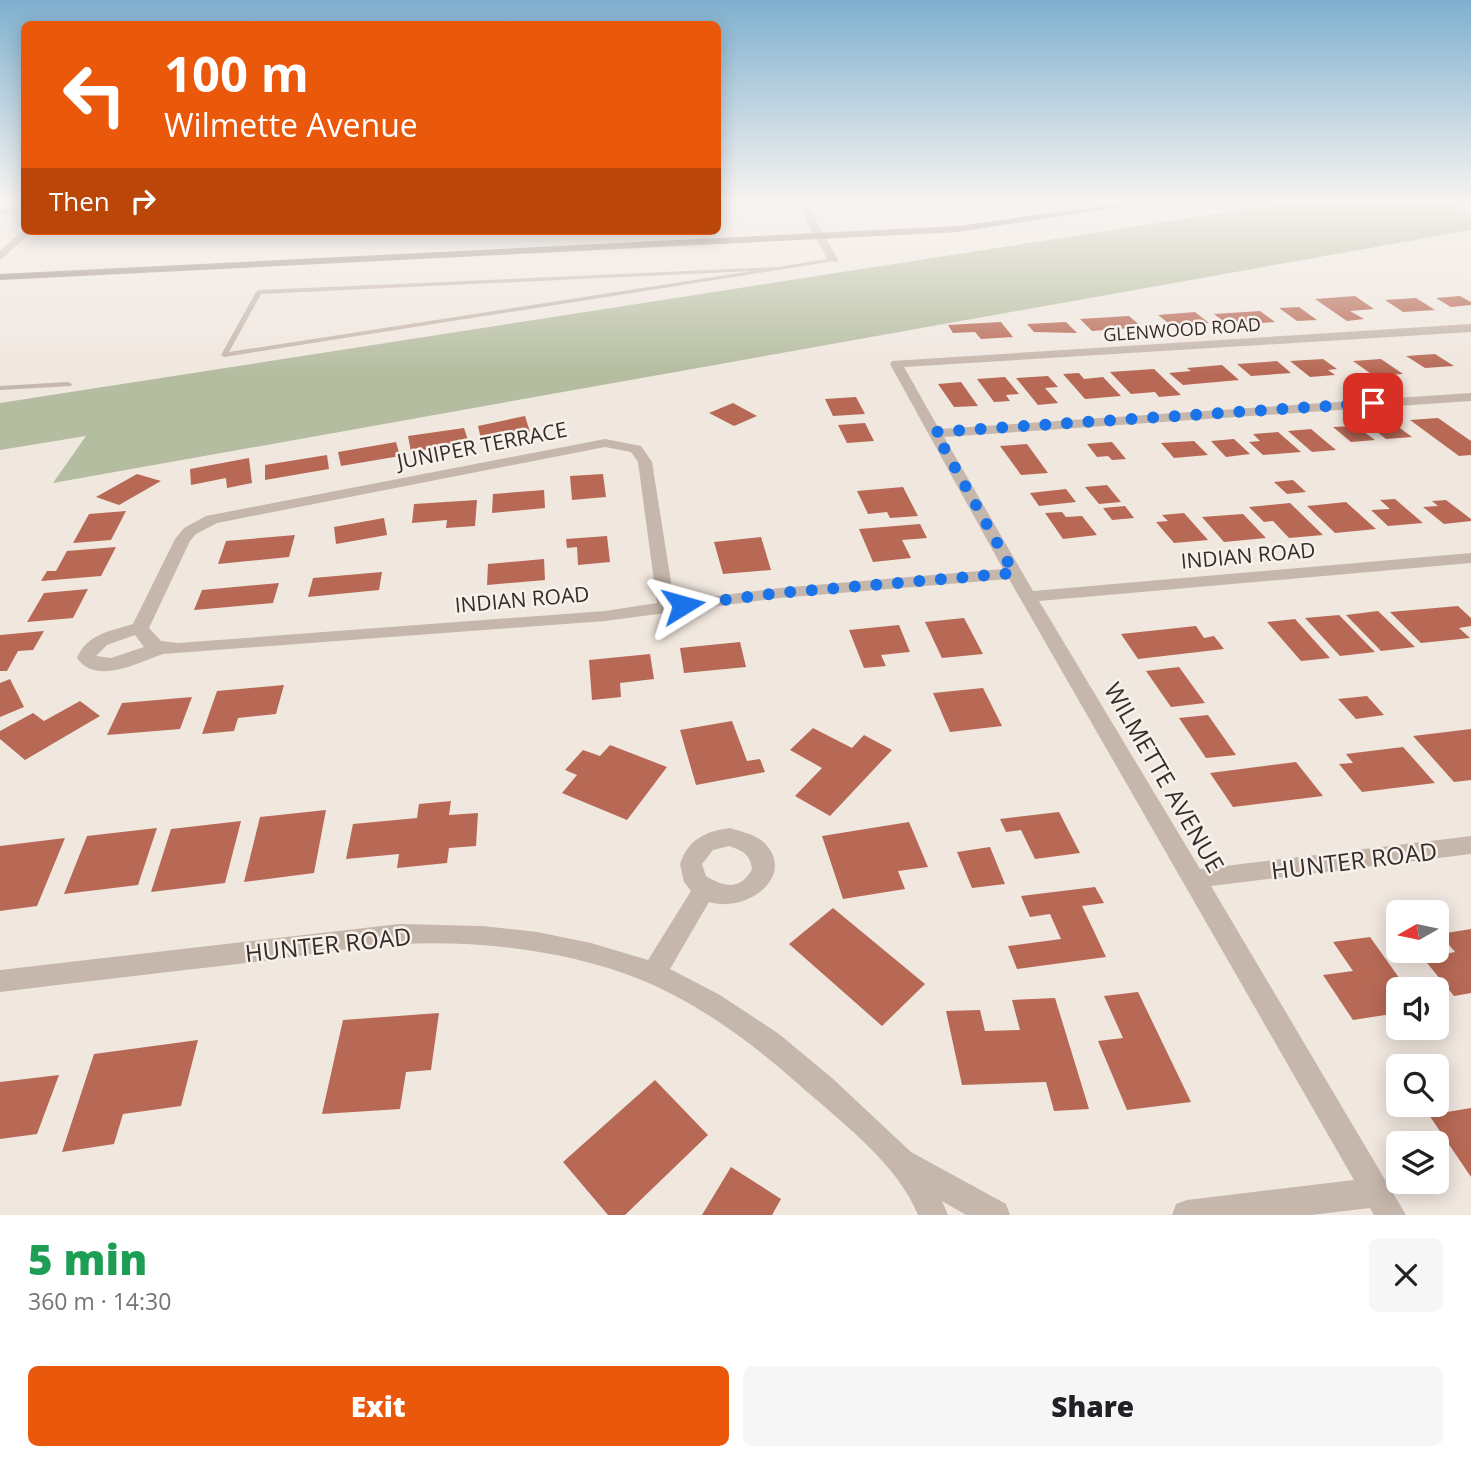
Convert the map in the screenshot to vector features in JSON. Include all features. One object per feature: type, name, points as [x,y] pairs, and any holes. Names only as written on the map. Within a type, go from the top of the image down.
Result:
[{"type":"street","points":[[0,277],[346,260]]},
{"type":"street","name":"GLENWOOD ROAD","points":[[895,364],[1471,328]]},
{"type":"street","name":"WILMETTE AVENUE","points":[[895,364],[1014,573],[1385,1204]]},
{"type":"street","points":[[935,432],[1471,397]]},
{"type":"street","points":[[1455,398],[1471,409]]},
{"type":"street","name":"JUNIPER TERRACE","points":[[140,628],[183,540],[201,524],[224,515],[593,445],[617,444],[636,449],[645,462],[666,608]]},
{"type":"street","name":"INDIAN ROAD","points":[[1029,597],[1471,558]]},
{"type":"street","name":"INDIAN ROAD","points":[[140,628],[98,642],[90,648],[86,658],[95,665],[109,665],[159,649],[578,618],[779,593],[1014,573]]},
{"type":"street","points":[[140,628],[144,638],[159,649]]},
{"type":"street","name":"HUNTER ROAD","points":[[1195,879],[1471,845]]},
{"type":"street","points":[[653,974],[704,890]]},
{"type":"street","name":"HUNTER ROAD","points":[[0,981],[399,934],[436,933],[520,939],[619,961],[653,974],[708,1002],[754,1031],[807,1072],[898,1158],[931,1181],[995,1215]]},
{"type":"street","name":"HUNTER ROAD","points":[[898,1158],[915,1180],[933,1215]]},
{"type":"street","points":[[1188,1215],[1385,1204]]},
{"type":"lane","points":[[776,268],[259,292],[224,355],[833,260]]},
{"type":"lane","points":[[606,276],[611,295]]},
{"type":"lane","points":[[0,388],[68,384]]},
{"type":"green space","points":[[922,260],[1305,260],[53,483],[86,436],[0,450],[0,403]]},
{"type":"building","points":[[1355,296],[1374,309],[1350,311],[1364,319],[1347,321],[1315,299]]},
{"type":"building","points":[[1460,296],[1471,302],[1471,305],[1451,307],[1436,298]]},
{"type":"building","points":[[1416,298],[1435,310],[1403,312],[1385,300]]},
{"type":"building","points":[[1299,307],[1317,320],[1297,321],[1279,308]]},
{"type":"building","points":[[1260,311],[1275,322],[1240,324],[1235,320],[1223,321],[1214,314]]},
{"type":"building","points":[[1195,312],[1209,323],[1172,326],[1158,315]]},
{"type":"building","points":[[1129,316],[1142,327],[1092,331],[1080,319]]},
{"type":"building","points":[[1001,322],[1013,337],[981,339],[975,332],[953,333],[948,325]]},
{"type":"building","points":[[1066,322],[1077,333],[1034,332],[1027,324]]},
{"type":"building","points":[[1435,354],[1454,366],[1425,368],[1406,356]]},
{"type":"building","points":[[1323,359],[1337,369],[1328,370],[1335,375],[1310,377],[1290,361]]},
{"type":"building","points":[[1381,359],[1403,374],[1374,376],[1353,361]]},
{"type":"building","points":[[1277,361],[1291,373],[1251,376],[1237,364]]},
{"type":"building","points":[[1222,365],[1239,380],[1183,385],[1169,373],[1191,371],[1187,368]]},
{"type":"building","points":[[1154,369],[1181,395],[1159,397],[1155,392],[1131,394],[1110,372]]},
{"type":"building","points":[[1079,373],[1084,379],[1103,377],[1121,396],[1085,399],[1063,374]]},
{"type":"building","points":[[1048,376],[1058,387],[1045,388],[1058,403],[1038,405],[1016,378]]},
{"type":"building","points":[[1005,377],[1019,394],[1006,395],[1010,401],[994,402],[977,379]]},
{"type":"building","points":[[961,382],[978,406],[954,407],[938,384]]},
{"type":"building","points":[[856,397],[865,414],[833,416],[825,399]]},
{"type":"building","points":[[733,403],[757,416],[734,426],[709,413]]},
{"type":"building","points":[[525,416],[530,432],[481,439],[478,426]]},
{"type":"building","points":[[1438,418],[1471,441],[1471,455],[1459,456],[1410,420]]},
{"type":"building","points":[[865,423],[874,441],[847,443],[838,425]]},
{"type":"building","points":[[1393,423],[1412,437],[1386,439],[1368,425]]},
{"type":"building","points":[[1356,426],[1375,440],[1351,442],[1333,427]]},
{"type":"building","points":[[464,428],[469,443],[411,452],[408,436]]},
{"type":"building","points":[[1311,429],[1336,450],[1312,452],[1288,431]]},
{"type":"building","points":[[1278,432],[1301,452],[1263,455],[1249,442],[1260,441],[1253,434]]},
{"type":"building","points":[[1234,439],[1250,454],[1226,457],[1211,441]]},
{"type":"building","points":[[1194,441],[1208,455],[1174,458],[1161,443]]},
{"type":"building","points":[[396,442],[400,456],[341,466],[338,452]]},
{"type":"building","points":[[1112,442],[1126,459],[1097,457],[1087,444]]},
{"type":"building","points":[[1027,444],[1048,473],[1021,475],[1000,446]]},
{"type":"building","points":[[327,455],[329,469],[265,480],[265,465]]},
{"type":"building","points":[[249,458],[252,483],[227,488],[226,478],[191,485],[190,469]]},
{"type":"building","points":[[137,474],[161,481],[119,505],[96,497]]},
{"type":"building","points":[[603,474],[606,497],[572,500],[570,476]]},
{"type":"building","points":[[1293,480],[1306,492],[1287,494],[1274,482]]},
{"type":"building","points":[[1107,485],[1121,502],[1099,504],[1085,487]]},
{"type":"building","points":[[903,487],[918,516],[890,518],[887,512],[868,514],[857,491]]},
{"type":"building","points":[[1066,489],[1076,502],[1039,506],[1030,493]]},
{"type":"building","points":[[544,490],[545,508],[492,513],[493,494]]},
{"type":"building","points":[[1395,499],[1423,523],[1388,526],[1371,510],[1390,509],[1380,500]]},
{"type":"building","points":[[477,500],[475,526],[446,528],[447,520],[412,523],[414,504]]},
{"type":"building","points":[[1446,500],[1471,521],[1444,524],[1423,507],[1438,506],[1432,501]]},
{"type":"building","points":[[1346,502],[1376,529],[1335,533],[1307,506]]},
{"type":"building","points":[[1290,503],[1323,535],[1289,538],[1273,521],[1264,522],[1249,507]]},
{"type":"building","points":[[1125,506],[1134,518],[1112,520],[1103,508]]},
{"type":"building","points":[[126,511],[111,540],[73,543],[89,514]]},
{"type":"building","points":[[1062,512],[1066,517],[1082,516],[1097,535],[1063,539],[1045,513]]},
{"type":"building","points":[[1184,513],[1208,540],[1174,543],[1156,522],[1168,521],[1162,515]]},
{"type":"building","points":[[1243,514],[1266,538],[1224,542],[1202,517]]},
{"type":"building","points":[[384,518],[387,535],[336,544],[334,527]]},
{"type":"building","points":[[920,524],[927,538],[902,540],[911,558],[873,562],[859,529]]},
{"type":"building","points":[[295,535],[289,557],[218,564],[226,541]]},
{"type":"building","points":[[607,536],[610,562],[578,565],[577,547],[567,548],[566,539]]},
{"type":"building","points":[[761,537],[771,570],[723,574],[714,542]]},
{"type":"building","points":[[116,547],[101,576],[41,581],[47,571],[56,571],[67,551]]},
{"type":"building","points":[[544,559],[545,580],[487,585],[488,564]]},
{"type":"building","points":[[382,572],[379,590],[308,597],[313,578]]},
{"type":"building","points":[[279,583],[273,603],[194,610],[202,590]]},
{"type":"building","points":[[88,589],[73,618],[27,622],[44,593]]},
{"type":"building","points":[[1458,606],[1471,618],[1471,626],[1459,628],[1470,638],[1421,643],[1390,612]]},
{"type":"building","points":[[1378,611],[1415,647],[1381,651],[1346,615]]},
{"type":"building","points":[[1339,615],[1375,652],[1340,656],[1305,618]]},
{"type":"building","points":[[964,618],[983,654],[942,658],[925,622]]},
{"type":"building","points":[[1295,619],[1330,658],[1301,661],[1267,622]]},
{"type":"building","points":[[899,625],[910,652],[881,655],[886,666],[864,668],[849,630]]},
{"type":"building","points":[[1196,626],[1204,638],[1214,636],[1224,649],[1138,659],[1121,634]]},
{"type":"building","points":[[44,631],[33,650],[18,651],[7,671],[0,671],[0,635]]},
{"type":"building","points":[[740,642],[746,667],[684,673],[680,648]]},
{"type":"building","points":[[650,654],[654,679],[620,683],[621,697],[592,700],[589,660]]},
{"type":"building","points":[[1179,667],[1205,703],[1171,707],[1146,671]]},
{"type":"building","points":[[10,679],[24,707],[0,717],[0,683]]},
{"type":"building","points":[[284,685],[276,714],[238,718],[234,731],[202,734],[217,691]]},
{"type":"building","points":[[983,688],[1002,726],[950,732],[933,693]]},
{"type":"building","points":[[1367,696],[1384,715],[1356,719],[1338,699]]},
{"type":"building","points":[[192,697],[180,729],[107,735],[122,703]]},
{"type":"building","points":[[80,701],[100,716],[25,760],[0,739],[0,731],[33,713],[44,721]]},
{"type":"building","points":[[1208,715],[1236,755],[1206,758],[1179,718]]},
{"type":"building","points":[[732,721],[747,761],[760,759],[765,772],[696,785],[680,730]]},
{"type":"building","points":[[813,728],[852,748],[864,735],[892,750],[830,816],[795,796],[822,768],[790,750]]},
{"type":"building","points":[[1471,729],[1471,780],[1454,782],[1413,736]]},
{"type":"building","points":[[610,745],[667,767],[627,820],[562,793],[577,775],[565,770],[583,750],[600,756]]},
{"type":"building","points":[[1403,747],[1435,783],[1362,792],[1339,764],[1353,763],[1346,754]]},
{"type":"building","points":[[1296,762],[1323,796],[1233,807],[1210,773]]},
{"type":"building","points":[[451,801],[449,815],[478,813],[476,846],[449,848],[447,863],[397,868],[399,854],[346,859],[353,824],[417,818],[419,804]]},
{"type":"building","points":[[326,810],[314,873],[244,882],[260,817]]},
{"type":"building","points":[[1059,812],[1080,853],[1035,859],[1021,830],[1006,832],[1000,819]]},
{"type":"building","points":[[241,821],[225,883],[151,892],[171,829]]},
{"type":"building","points":[[909,822],[928,867],[898,871],[905,889],[843,899],[822,836]]},
{"type":"building","points":[[157,828],[138,885],[64,894],[87,836]]},
{"type":"building","points":[[65,838],[37,906],[0,911],[0,846]]},
{"type":"building","points":[[990,847],[1005,884],[972,888],[957,852]]},
{"type":"building","points":[[1095,887],[1104,903],[1082,906],[1106,957],[1017,969],[1008,946],[1061,939],[1050,914],[1030,917],[1021,896]]},
{"type":"building","points":[[833,908],[925,984],[882,1026],[789,944]]},
{"type":"building","points":[[1471,929],[1471,993],[1454,996],[1449,990],[1449,977],[1438,977],[1427,963],[1449,963],[1449,953],[1455,952],[1449,945],[1449,933]]},
{"type":"building","points":[[1370,937],[1398,977],[1386,977],[1386,1015],[1353,1020],[1323,975],[1353,971],[1333,942]]},
{"type":"building","points":[[1138,992],[1191,1102],[1127,1110],[1098,1041],[1123,1038],[1104,996]]},
{"type":"building","points":[[1055,998],[1089,1109],[1054,1111],[1046,1082],[962,1085],[946,1011],[980,1010],[985,1031],[1020,1030],[1012,1000]]},
{"type":"building","points":[[439,1013],[431,1070],[406,1072],[400,1109],[322,1114],[343,1020]]},
{"type":"building","points":[[198,1040],[181,1106],[123,1114],[114,1144],[62,1152],[94,1054]]},
{"type":"building","points":[[59,1075],[37,1134],[0,1139],[0,1082]]},
{"type":"building","points":[[655,1080],[708,1135],[625,1215],[608,1215],[563,1162]]},
{"type":"building","points":[[1471,1108],[1471,1177],[1449,1145],[1449,1131],[1440,1131],[1430,1117],[1449,1117],[1449,1112]]},
{"type":"building","points":[[731,1167],[781,1199],[772,1215],[702,1215]]},
{"type":"route","points":[[683,605],[779,593],[1014,573],[935,432],[1373,403]]}]
